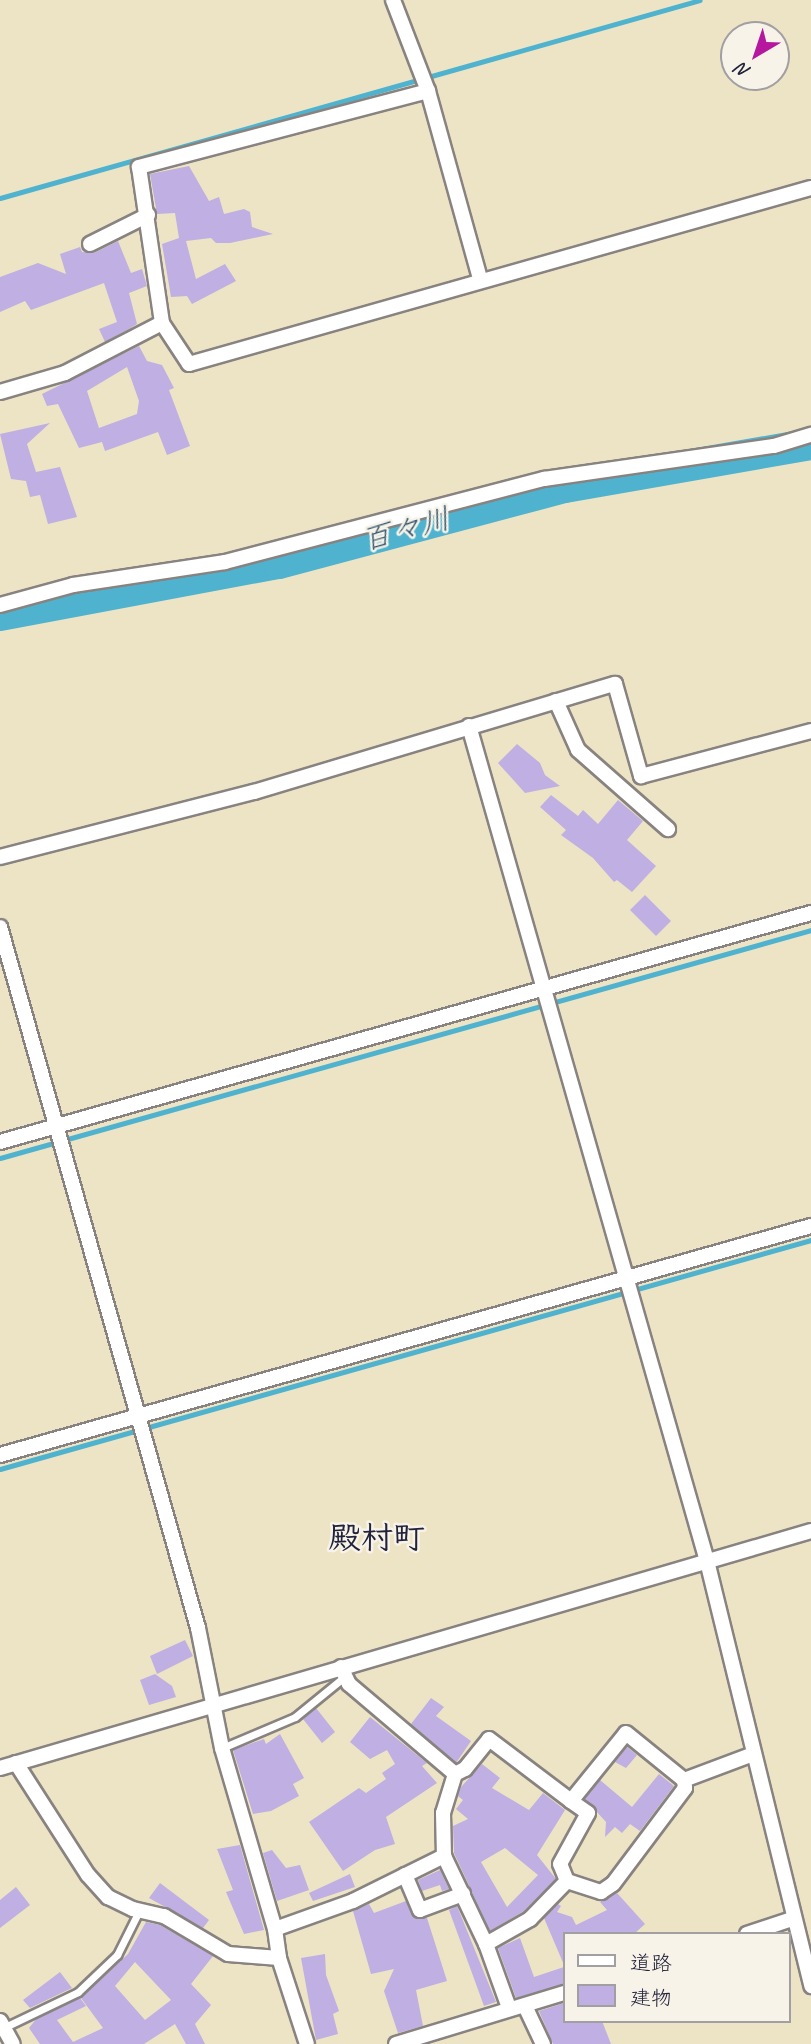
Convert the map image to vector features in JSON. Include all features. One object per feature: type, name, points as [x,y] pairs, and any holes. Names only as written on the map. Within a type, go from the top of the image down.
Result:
[{"type":"street","points":[[393,0],[428,91],[480,279]]},
{"type":"street","points":[[428,91],[139,167],[162,323],[189,364],[480,279],[811,188]]},
{"type":"street","points":[[90,244],[148,215]]},
{"type":"street","points":[[0,392],[65,373],[162,323]]},
{"type":"street","points":[[0,605],[74,585],[225,562],[544,479],[774,446],[811,435]]},
{"type":"street","points":[[0,858],[254,792],[615,684],[641,776]]},
{"type":"street","points":[[556,701],[578,750],[668,829]]},
{"type":"street","points":[[470,726],[707,1561],[792,1919],[811,1986]]},
{"type":"street","points":[[622,789],[641,776],[811,731]]},
{"type":"street","points":[[0,1142],[60,1136],[548,999],[811,913]]},
{"type":"street","points":[[0,927],[141,1424],[216,1702],[222,1748],[275,1929],[279,1958],[307,2044]]},
{"type":"street","points":[[0,1455],[141,1424],[630,1285],[811,1226]]},
{"type":"street","points":[[0,1768],[216,1702],[343,1672],[811,1531]]},
{"type":"street","points":[[343,1672],[455,1774]]},
{"type":"street","points":[[509,2008],[486,1944],[444,1856],[443,1813],[455,1774],[465,1769],[489,1739],[571,1801],[588,1813],[560,1864],[567,1881],[601,1892],[613,1884],[685,1788],[684,1780],[626,1733],[571,1801]]},
{"type":"street","points":[[684,1780],[752,1754]]},
{"type":"street","points":[[16,1763],[99,1889],[118,1903],[164,1916],[228,1954],[279,1958]]},
{"type":"street","points":[[275,1929],[353,1901],[444,1856]]},
{"type":"street","points":[[405,1875],[420,1910],[463,1894]]},
{"type":"street","points":[[486,1944],[530,1919],[567,1881]]},
{"type":"street","points":[[753,1932],[792,1919]]},
{"type":"street","points":[[396,2044],[562,1994]]},
{"type":"street","points":[[526,2006],[543,2044]]},
{"type":"street","points":[[2,2024],[13,2044]]},
{"type":"lane","points":[[222,1748],[302,1713],[343,1672]]},
{"type":"lane","points":[[2,2024],[78,1992],[117,1955],[139,1910]]},
{"type":"building","points":[[189,166],[209,201],[219,197],[224,214],[244,209],[250,212],[252,227],[273,234],[230,243],[216,243],[211,238],[186,241],[196,279],[225,264],[236,281],[192,304],[187,296],[171,297],[162,244],[179,238],[175,213],[157,214],[150,174]]},
{"type":"building","points":[[118,241],[131,273],[142,269],[147,286],[129,293],[137,324],[129,329],[105,342],[99,329],[117,322],[104,283],[31,310],[25,301],[0,312],[0,277],[38,263],[66,274],[60,254],[80,247],[82,252],[94,253]]},
{"type":"building","points":[[139,346],[147,361],[162,365],[174,388],[169,390],[190,446],[167,455],[158,432],[105,451],[102,442],[79,448],[58,404],[47,406],[42,394]],"holes":[[[127,367],[139,401],[137,414],[99,428],[87,391]]]},
{"type":"building","points":[[50,423],[27,444],[36,472],[60,467],[77,517],[48,524],[40,495],[30,497],[26,481],[11,479],[0,434]]},
{"type":"building","points":[[517,744],[540,763],[545,775],[560,786],[525,793],[498,763]]},
{"type":"building","points":[[551,795],[578,816],[583,810],[598,824],[618,800],[643,821],[627,840],[656,866],[632,892],[617,880],[614,882],[593,858],[561,835],[566,830],[540,807]]},
{"type":"building","points":[[645,895],[671,921],[656,936],[630,910]]},
{"type":"building","points":[[185,1640],[193,1656],[157,1674],[150,1656]]},
{"type":"building","points":[[155,1674],[172,1686],[176,1697],[149,1705],[140,1680]]},
{"type":"building","points":[[431,1698],[444,1707],[436,1716],[471,1741],[456,1763],[411,1724]]},
{"type":"building","points":[[316,1708],[335,1732],[322,1743],[303,1719]]},
{"type":"building","points":[[370,1717],[427,1763],[422,1766],[437,1783],[386,1817],[395,1844],[375,1850],[343,1871],[309,1822],[359,1788],[366,1793],[386,1779],[382,1773],[395,1764],[387,1750],[370,1759],[350,1742]]},
{"type":"building","points":[[280,1734],[304,1778],[293,1784],[299,1796],[271,1811],[253,1814],[233,1750],[264,1739],[266,1744]]},
{"type":"building","points":[[627,1747],[637,1755],[626,1768],[615,1762]]},
{"type":"building","points":[[482,1764],[500,1778],[492,1788],[529,1810],[543,1793],[565,1810],[537,1855],[556,1879],[524,1911],[490,1931],[454,1853],[453,1826],[468,1819],[456,1809],[463,1800],[458,1796],[461,1787]],"holes":[[[505,1848],[538,1875],[507,1907],[481,1862]]]},
{"type":"building","points":[[659,1774],[674,1786],[640,1831],[630,1824],[622,1833],[615,1827],[605,1837],[606,1822],[585,1799],[600,1780],[632,1807]]},
{"type":"building","points":[[240,1845],[264,1930],[244,1934],[226,1892],[233,1890],[217,1849]]},
{"type":"building","points":[[272,1850],[286,1868],[300,1865],[309,1890],[277,1901],[263,1853]]},
{"type":"building","points":[[440,1870],[449,1889],[442,1891],[440,1885],[422,1891],[418,1880]]},
{"type":"building","points":[[350,1874],[355,1887],[313,1901],[309,1893]]},
{"type":"building","points":[[160,1883],[209,1920],[203,1928],[149,1898]]},
{"type":"building","points":[[16,1887],[30,1905],[0,1928],[0,1900]]},
{"type":"building","points":[[617,1893],[645,1924],[636,1932],[562,1932],[562,1960],[544,1918],[558,1904],[561,1906],[557,1912],[572,1917],[576,1925],[607,1910],[600,1902]]},
{"type":"building","points":[[406,1901],[414,1917],[427,1918],[447,1981],[416,1990],[423,2026],[398,2033],[384,1991],[394,1969],[371,1974],[353,1911],[369,1904],[374,1913]]},
{"type":"building","points":[[457,1906],[496,2002],[484,2006],[449,1910]]},
{"type":"building","points":[[146,1922],[160,1925],[213,1956],[191,1984],[211,2005],[195,2024],[205,2044],[186,2044],[175,2024],[144,2044],[40,2044],[29,2028],[37,2018],[80,1998],[86,2006],[57,2020],[73,2042],[103,2028],[81,1998],[128,1954]],"holes":[[[135,1962],[171,2000],[145,2020],[115,1986]]]},
{"type":"building","points":[[520,1938],[534,1977],[562,1968],[562,1985],[516,1998],[498,1948]]},
{"type":"building","points":[[325,1954],[326,1975],[339,2011],[333,2014],[338,2034],[316,2040],[301,1958]]},
{"type":"building","points":[[60,1972],[72,1988],[30,2008],[23,2000]]},
{"type":"building","points":[[562,2004],[562,2023],[603,2023],[611,2044],[553,2044],[539,2011]]},
{"type":"waterway","points":[[0,198],[700,0]]},
{"type":"waterway","name":"百々川","points":[[0,615],[279,563],[565,487],[811,444]]},
{"type":"waterway","points":[[0,1158],[811,930]]},
{"type":"waterway","points":[[0,1469],[811,1240]]},
{"type":"district","name":"殿村町","points":[[377,1538]]}]
